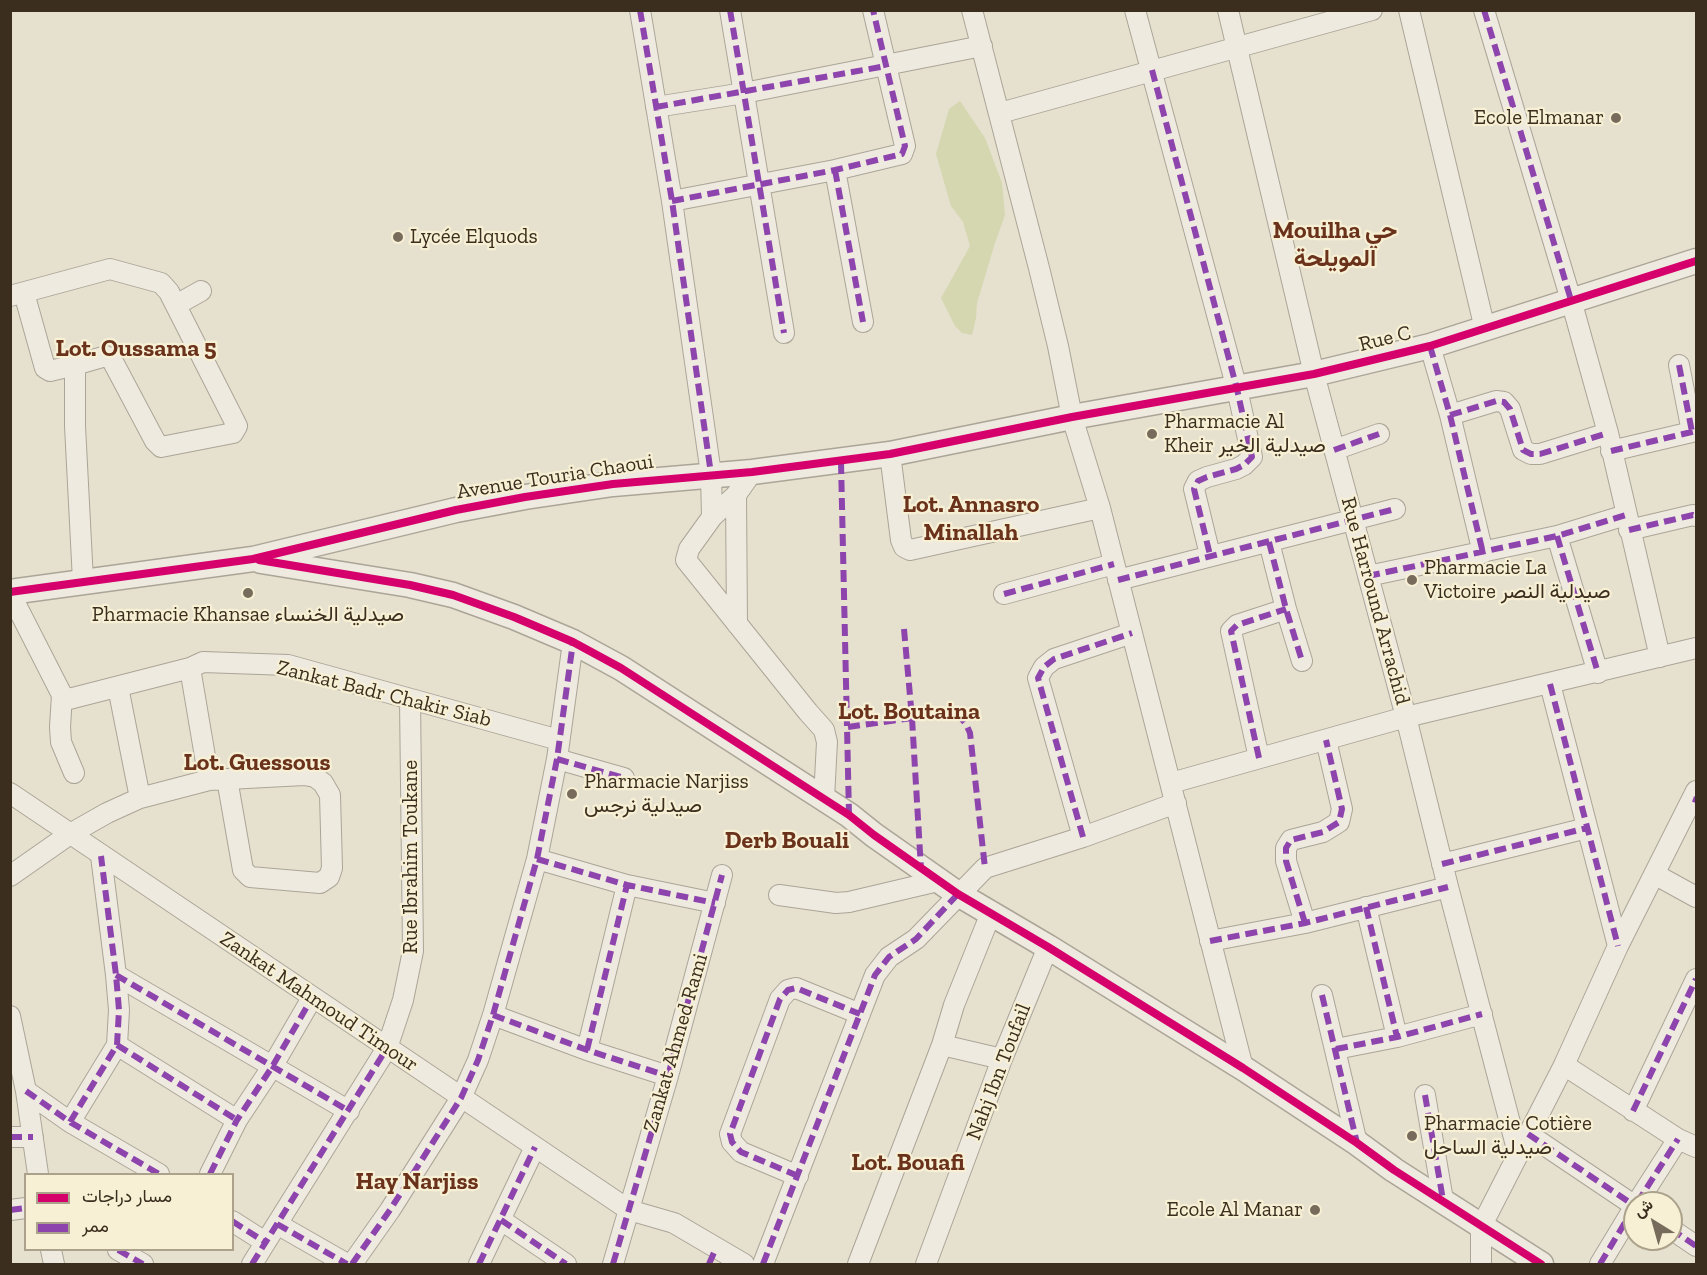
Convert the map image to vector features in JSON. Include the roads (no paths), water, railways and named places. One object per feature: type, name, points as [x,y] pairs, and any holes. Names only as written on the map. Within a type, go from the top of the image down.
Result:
[{"type":"street","points":[[640,10],[672,201],[711,474],[712,517]]},
{"type":"street","points":[[730,10],[784,333]]},
{"type":"street","points":[[672,201],[835,170],[897,156],[904,150],[905,146],[873,10]]},
{"type":"street","points":[[972,10],[1058,346],[1072,417],[1100,508],[1243,1068]]},
{"type":"street","points":[[1136,10],[1237,389],[1252,457],[1236,469],[1198,481],[1194,489],[1210,555]]},
{"type":"street","name":"Rue Harround Arrachid","points":[[1228,10],[1314,375],[1406,717],[1448,888],[1518,1152]]},
{"type":"street","points":[[1000,113],[1372,10]]},
{"type":"street","points":[[1409,10],[1485,329]]},
{"type":"street","points":[[1484,10],[1571,300],[1609,442],[1660,657]]},
{"type":"street","points":[[656,107],[744,93],[982,46]]},
{"type":"street","points":[[835,170],[863,322]]},
{"type":"street","name":"Rue C","points":[[1072,417],[1314,375],[1430,346],[1696,261]]},
{"type":"street","points":[[110,269],[161,283],[176,305],[237,426],[233,433],[161,447],[155,441],[112,360],[106,356],[50,371],[45,368],[17,295],[110,269]]},
{"type":"street","points":[[176,305],[201,291]]},
{"type":"street","points":[[1430,346],[1450,415],[1483,553]]},
{"type":"street","points":[[75,365],[75,426],[83,581]]},
{"type":"street","points":[[1450,415],[1496,401],[1504,402],[1510,409],[1523,450],[1531,454],[1694,432],[1679,365]]},
{"type":"street","name":"Avenue Touria Chaoui","points":[[10,592],[253,559],[445,513],[525,497],[613,484],[752,472],[890,454],[1072,417]]},
{"type":"street","points":[[1334,450],[1379,434]]},
{"type":"street","points":[[890,454],[899,533],[904,547],[910,550],[1100,508]]},
{"type":"street","points":[[752,472],[736,495],[712,517],[689,549],[686,560],[825,730],[827,742],[824,798]]},
{"type":"street","points":[[736,495],[737,624]]},
{"type":"street","points":[[1004,594],[1210,555],[1395,509]]},
{"type":"street","points":[[1368,576],[1628,523],[1696,516]]},
{"type":"street","points":[[1557,536],[1598,673]]},
{"type":"street","points":[[1269,542],[1302,661]]},
{"type":"street","points":[[253,559],[410,585],[453,595],[573,642],[666,696],[824,798],[958,894],[1243,1068],[1394,1170],[1541,1264]]},
{"type":"street","points":[[10,592],[66,697],[60,727],[61,741],[74,773]]},
{"type":"street","points":[[1259,758],[1231,631],[1238,625],[1286,609]]},
{"type":"street","points":[[1083,837],[1038,678],[1044,667],[1054,659],[1132,633]]},
{"type":"street","points":[[352,1264],[390,1210],[461,1098],[493,1015],[537,859],[558,750],[573,642]]},
{"type":"street","points":[[1171,783],[1406,717],[1696,648]]},
{"type":"street","name":"Zankat Badr Chakir Siab","points":[[66,697],[118,687],[190,668],[203,662],[288,666],[410,699],[558,750],[624,778]]},
{"type":"street","points":[[10,876],[70,834],[140,798],[218,780],[304,775],[315,777],[323,783],[330,795],[332,868],[329,877],[320,883],[250,877],[243,870],[218,780],[190,668]]},
{"type":"street","points":[[1550,684],[1618,946]]},
{"type":"street","points":[[118,687],[140,798]]},
{"type":"street","name":"Rue Ibrahim Toukane","points":[[252,1264],[387,1048],[403,1000],[413,951],[410,699]]},
{"type":"street","points":[[1305,923],[1286,861],[1286,848],[1292,840],[1323,832],[1339,822],[1342,810],[1326,740]]},
{"type":"street","name":"Zankat Mahmoud Timour","points":[[10,794],[628,1210],[674,1223],[712,1256],[744,1264]]},
{"type":"street","points":[[1481,1264],[1481,1227],[1564,1065],[1618,946],[1695,797]]},
{"type":"street","points":[[763,1264],[875,975],[889,957],[916,939],[985,868],[1083,837],[1176,803]]},
{"type":"street","points":[[1442,864],[1587,828]]},
{"type":"street","points":[[70,1122],[117,1045],[119,1010],[101,856]]},
{"type":"street","points":[[537,859],[627,885],[715,903]]},
{"type":"street","name":"Zankat Ahmed Rami","points":[[613,1264],[668,1076],[722,875]]},
{"type":"street","points":[[1656,875],[1696,897]]},
{"type":"street","points":[[778,895],[836,903],[849,902],[938,881]]},
{"type":"street","points":[[587,1050],[627,885]]},
{"type":"street","points":[[1210,941],[1305,923],[1448,888]]},
{"type":"street","points":[[1366,907],[1397,1037]]},
{"type":"street","points":[[858,1264],[942,1045],[954,1005],[991,913]]},
{"type":"street","name":"Nahj Ibn Toufail","points":[[926,1264],[1002,1059],[1048,947]]},
{"type":"street","points":[[116,975],[349,1111]]},
{"type":"street","points":[[1633,1110],[1696,979]]},
{"type":"street","points":[[798,1176],[741,1152],[732,1142],[730,1134],[780,999],[788,990],[796,988],[860,1014]]},
{"type":"street","points":[[1322,995],[1357,1143]]},
{"type":"street","points":[[210,1173],[237,1120],[272,1067],[312,998]]},
{"type":"street","points":[[1336,1049],[1397,1037],[1482,1014]]},
{"type":"street","points":[[493,1015],[587,1050],[668,1076]]},
{"type":"street","points":[[10,1016],[26,1091],[38,1173]]},
{"type":"street","points":[[117,1045],[237,1120]]},
{"type":"street","points":[[942,1045],[1002,1059]]},
{"type":"street","points":[[1564,1065],[1678,1139],[1696,1147]]},
{"type":"street","points":[[26,1091],[70,1122],[157,1173]]},
{"type":"street","points":[[1425,1095],[1443,1200]]},
{"type":"street","points":[[1528,1134],[1623,1196]]},
{"type":"street","points":[[10,1137],[33,1137]]},
{"type":"street","points":[[1645,1191],[1678,1139]]},
{"type":"street","points":[[479,1264],[535,1147]]},
{"type":"street","points":[[501,1220],[566,1264]]},
{"type":"street","points":[[234,1222],[265,1242]]},
{"type":"street","points":[[277,1224],[347,1264]]},
{"type":"street","points":[[1600,1264],[1623,1226]]},
{"type":"street","points":[[1683,1237],[1696,1246]]},
{"type":"street","points":[[120,1251],[143,1264]]},
{"type":"place","name":"Ecole Elmanar","points":[[1616,118]]},
{"type":"place","name":"Lycée Elquods","points":[[398,237]]},
{"type":"place","name":"Pharmacie Al Kheir صيدلية الخير","points":[[1152,434]]},
{"type":"place","name":"Pharmacie La Victoire صيدلية النصر","points":[[1412,580]]},
{"type":"place","name":"Pharmacie Khansae صيدلية الخنساء","points":[[248,593]]},
{"type":"place","name":"Pharmacie Narjiss صيدلية نرجس","points":[[572,794]]},
{"type":"place","name":"Pharmacie Cotière صيدلية الساحل","points":[[1412,1136]]},
{"type":"place","name":"Ecole Al Manar","points":[[1315,1210]]},
{"type":"district","name":"Mouilha حي المويلحة","points":[[1335,245]]},
{"type":"district","name":"Lot. Oussama 5","points":[[136,349]]},
{"type":"district","name":"Lot. Annasro Minallah","points":[[971,519]]},
{"type":"district","name":"Lot. Boutaina","points":[[909,712]]},
{"type":"district","name":"Lot. Guessous","points":[[257,763]]},
{"type":"district","name":"Derb Bouali","points":[[787,841]]},
{"type":"district","name":"Lot. Bouafi","points":[[908,1163]]},
{"type":"district","name":"Hay Narjiss","points":[[417,1182]]}]
